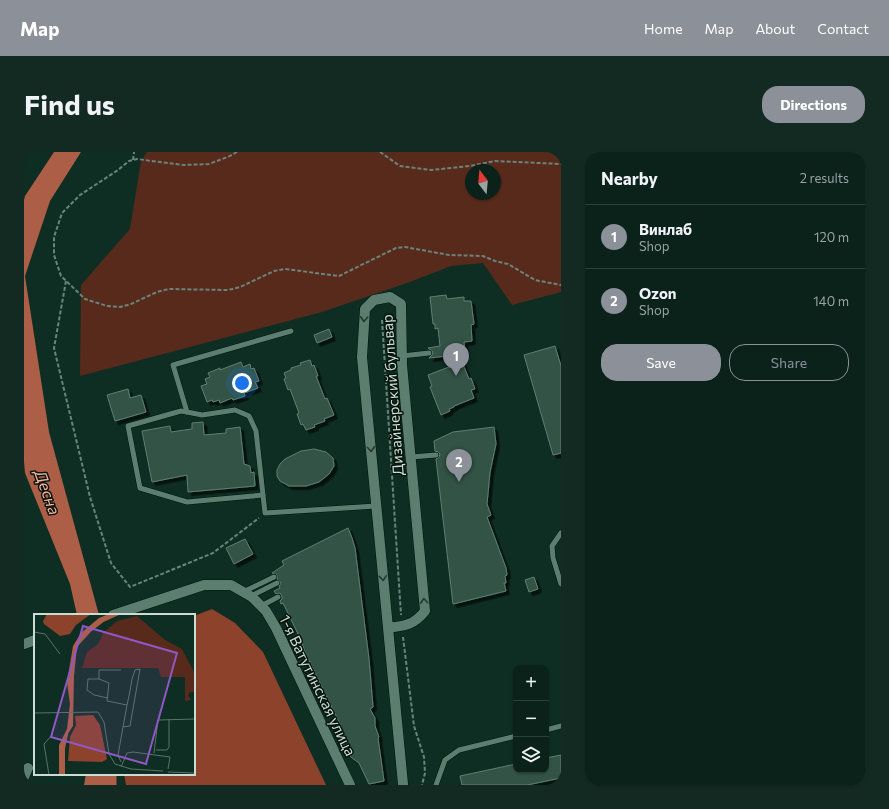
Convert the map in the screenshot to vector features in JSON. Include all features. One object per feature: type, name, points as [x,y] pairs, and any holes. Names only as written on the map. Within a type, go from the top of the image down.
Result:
[{"type":"street","name":"Дизайнерский бульвар","points":[[388,628],[402,626],[417,620],[425,611],[402,356],[401,304],[390,297],[374,300],[365,309],[362,357],[403,785]]},
{"type":"street","name":"1-я Ватутинская улица","points":[[117,614],[204,585],[231,586],[247,594],[266,611],[276,628],[350,785]]},
{"type":"street","points":[[24,644],[34,640]]},
{"type":"lane","points":[[187,412],[173,365],[291,331]]},
{"type":"lane","points":[[402,356],[429,353]]},
{"type":"lane","points":[[263,495],[187,502],[140,488],[128,426],[181,411],[202,415],[235,410],[249,416],[256,431],[265,513],[376,506]]},
{"type":"lane","points":[[411,457],[436,454]]},
{"type":"lane","points":[[561,533],[552,546],[553,558],[561,584]]},
{"type":"lane","points":[[247,594],[274,577]]},
{"type":"lane","points":[[247,594],[277,584]]},
{"type":"lane","points":[[260,606],[278,597]]},
{"type":"lane","points":[[549,729],[561,726]]},
{"type":"lane","points":[[436,785],[445,760],[459,750],[513,737]]},
{"type":"path","points":[[133,160],[134,152]]},
{"type":"path","points":[[237,152],[209,164],[184,165],[137,159],[129,161],[80,195],[62,213],[54,237],[54,255],[61,276],[85,299],[106,306],[120,307],[131,304],[157,292],[169,289],[228,290],[240,287],[274,270],[285,269],[339,276],[396,248],[405,247],[449,255],[483,256],[508,264],[534,280],[561,285]]},
{"type":"path","points":[[380,152],[400,166],[431,170],[470,166],[494,161],[561,164]]},
{"type":"path","points":[[66,281],[54,348],[90,497],[110,563],[130,587],[212,553],[265,513]]},
{"type":"path","points":[[382,320],[402,626],[414,726],[424,757],[425,773],[422,785]]},
{"type":"shaded area","points":[[147,152],[561,152],[561,292],[512,305],[483,263],[451,266],[407,283],[322,312],[80,376],[81,285],[130,229],[141,161]]},
{"type":"shaded area","points":[[212,609],[235,623],[263,652],[326,785],[126,785],[124,775],[195,775],[195,616]]},
{"type":"water","points":[[54,152],[81,152],[50,201],[25,276],[49,432],[99,614],[77,614],[70,584],[25,473],[24,200],[25,196]]},
{"type":"water","points":[[86,775],[97,775],[99,785],[84,785]]},
{"type":"building","points":[[446,295],[447,299],[464,297],[464,301],[471,301],[474,324],[471,325],[472,341],[464,342],[465,354],[429,358],[433,352],[428,348],[440,346],[438,328],[435,329],[435,324],[433,324],[430,297]]},
{"type":"building","points":[[329,329],[332,337],[317,343],[314,335]]},
{"type":"building","points":[[555,346],[561,366],[561,453],[553,455],[524,355]]},
{"type":"building","points":[[310,360],[312,366],[314,365],[318,376],[316,376],[325,399],[327,398],[334,415],[324,419],[325,421],[314,425],[315,427],[306,430],[303,424],[301,425],[297,414],[299,413],[290,389],[288,390],[284,379],[286,378],[284,373],[291,370],[291,368],[301,365],[300,363]]},
{"type":"building","points":[[241,362],[243,367],[250,364],[251,369],[254,368],[259,381],[255,382],[258,388],[244,393],[245,396],[233,400],[232,398],[220,403],[219,400],[207,402],[201,386],[207,384],[205,379],[210,377],[208,373]]},
{"type":"building","points":[[462,362],[475,389],[471,390],[474,398],[454,406],[449,409],[450,411],[441,415],[430,387],[432,386],[428,375]]},
{"type":"building","points":[[128,389],[130,398],[141,395],[146,412],[115,421],[107,395]]},
{"type":"building","points":[[203,422],[204,435],[226,433],[226,429],[240,427],[244,464],[250,466],[251,473],[254,472],[255,486],[188,492],[187,475],[152,482],[142,431],[170,426],[171,432],[192,429],[192,423]]},
{"type":"building","points":[[494,427],[496,444],[490,472],[487,504],[491,515],[487,517],[506,568],[506,583],[504,583],[506,591],[453,604],[436,459],[440,454],[435,451],[434,441],[453,432]]},
{"type":"building","points":[[314,449],[326,452],[333,458],[334,466],[329,474],[319,482],[306,486],[289,486],[280,481],[277,476],[277,470],[285,459],[301,451]]},
{"type":"building","points":[[348,528],[355,548],[369,659],[373,707],[370,709],[375,718],[375,726],[379,737],[384,781],[369,784],[359,763],[351,757],[344,746],[341,737],[340,724],[283,603],[281,604],[280,601],[282,596],[280,593],[276,594],[274,591],[280,588],[279,586],[281,583],[277,579],[277,575],[272,573],[284,565],[282,561]]},
{"type":"building","points":[[245,539],[253,554],[234,564],[226,548]]},
{"type":"building","points":[[534,577],[538,589],[529,592],[525,580]]},
{"type":"building","points":[[561,755],[561,778],[527,785],[462,785],[460,776],[513,765],[513,773],[549,773],[549,757]]},
{"type":"waterway","name":"Десна","points":[[106,775],[106,785]]},
{"type":"place","name":"Винлаб","points":[[456,376]]},
{"type":"place","name":"Ozon","points":[[459,482]]}]
